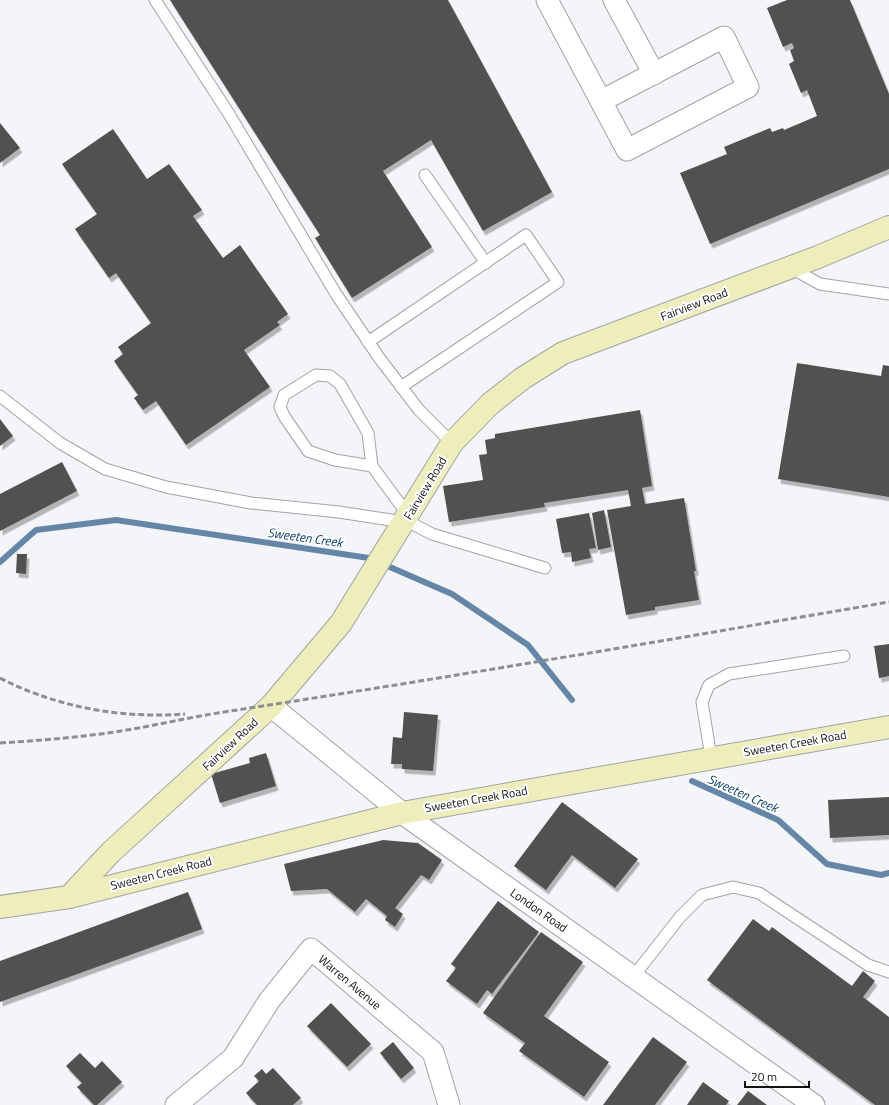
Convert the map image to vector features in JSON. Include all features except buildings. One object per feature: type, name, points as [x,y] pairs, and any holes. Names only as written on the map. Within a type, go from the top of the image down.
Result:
[{"type":"main road","name":"Fairview Road","points":[[69,897],[111,852],[160,809],[271,706],[341,623],[452,443],[490,404],[523,378],[563,354],[791,267],[889,227]]},
{"type":"main road","name":"Sweeten Creek Road","points":[[0,907],[69,897],[402,813],[712,757],[889,727]]},
{"type":"street","points":[[547,0],[626,150],[748,87],[724,37],[601,101]]},
{"type":"street","points":[[614,0],[654,74]]},
{"type":"street","name":"London Road","points":[[271,706],[402,813],[814,1105]]},
{"type":"street","name":"Warren Avenue","points":[[176,1105],[233,1058],[269,1001],[311,949],[433,1052],[449,1105]]},
{"type":"lane","points":[[155,0],[229,114],[336,294],[368,342],[419,410],[452,443]]},
{"type":"lane","points":[[425,175],[486,263]]},
{"type":"lane","points":[[368,342],[526,235],[558,282],[401,387]]},
{"type":"lane","points":[[791,267],[820,284],[889,294]]},
{"type":"lane","points":[[372,466],[335,460],[308,451],[284,416],[280,407],[284,395],[316,375],[330,376],[340,384],[368,433],[372,466],[406,519]]},
{"type":"lane","points":[[0,396],[60,444],[105,469],[166,487],[251,503],[406,519],[432,534],[545,568]]},
{"type":"lane","points":[[712,757],[702,702],[709,685],[729,674],[844,656]]},
{"type":"lane","points":[[633,977],[680,917],[702,895],[733,887],[759,893],[868,965],[889,972]]},
{"type":"waterway","name":"Sweeten Creek","points":[[0,562],[36,530],[116,520],[369,558],[452,594],[528,645],[572,700]]},
{"type":"waterway","name":"Sweeten Creek","points":[[692,781],[778,820],[827,864],[881,875],[889,873]]},
{"type":"railway","points":[[0,743],[108,733],[214,714],[640,645],[889,602]]},
{"type":"railway","points":[[0,678],[44,697],[90,709],[137,715],[185,714]]}]
